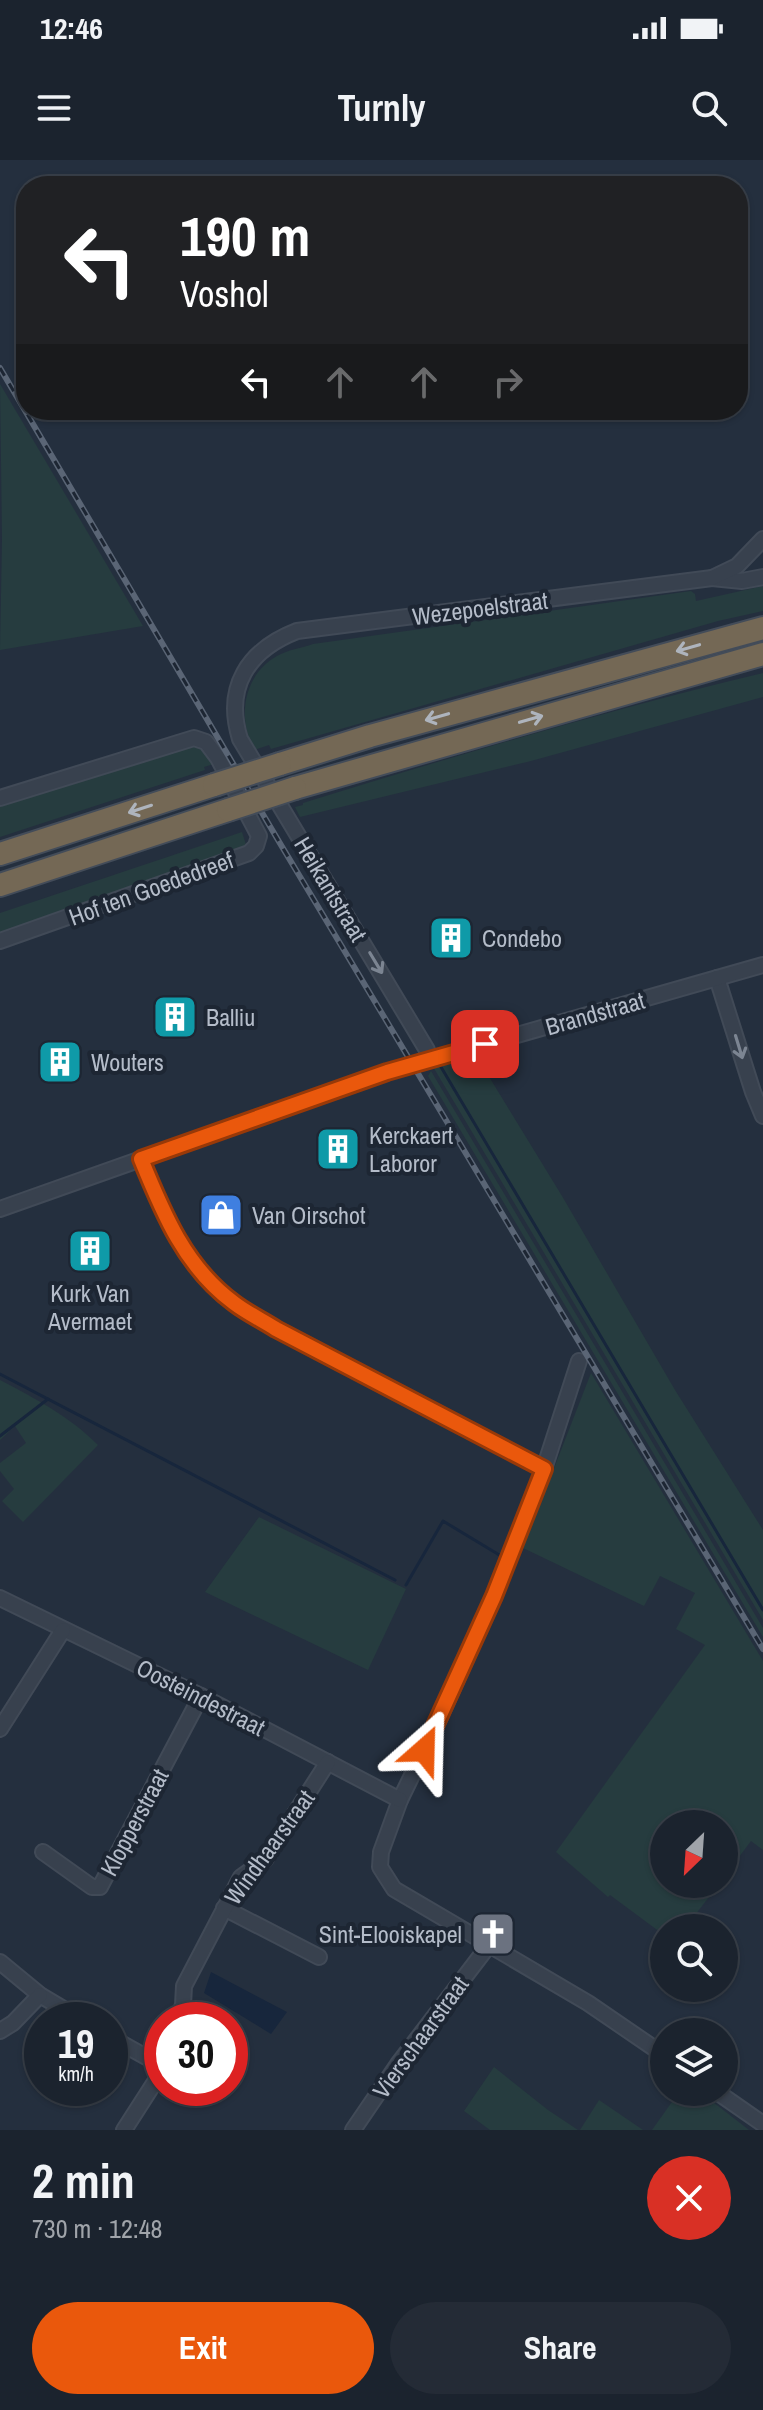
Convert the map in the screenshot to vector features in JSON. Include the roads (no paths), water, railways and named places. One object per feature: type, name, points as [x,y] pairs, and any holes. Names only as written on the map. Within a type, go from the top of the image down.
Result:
[{"type":"highway","points":[[0,854],[385,732],[763,628]]},
{"type":"highway","points":[[0,885],[295,788],[763,654]]},
{"type":"street","name":"Wezepoelstraat","points":[[235,722],[237,687],[251,661],[266,646],[297,631],[712,578],[737,566],[763,539]]},
{"type":"street","points":[[712,578],[742,581],[763,577]]},
{"type":"street","name":"Heikantstraat","points":[[235,722],[246,752],[303,841],[427,1050],[427,1061]]},
{"type":"street","name":"Hof ten Goededreef","points":[[0,798],[194,738],[206,742],[218,758],[259,836],[256,846],[249,853],[0,941]]},
{"type":"street","name":"Brandstraat","points":[[0,1209],[387,1072],[763,965]]},
{"type":"street","points":[[717,978],[763,1116]]},
{"type":"street","points":[[141,1159],[171,1230],[201,1273],[234,1303],[276,1329],[544,1469]]},
{"type":"street","points":[[579,1361],[544,1469],[487,1610],[400,1800],[381,1852],[380,1867],[394,1889],[588,2003],[650,2045]]},
{"type":"street","name":"Oosteindestraat","points":[[0,1598],[201,1696],[400,1800]]},
{"type":"street","points":[[0,1729],[63,1630]]},
{"type":"street","name":"Klopperstraat","points":[[43,1852],[92,1887],[100,1887],[201,1696]]},
{"type":"street","name":"Windhaarstraat","points":[[182,2002],[184,1986],[241,1877],[265,1860],[328,1762]]},
{"type":"street","points":[[224,1908],[319,1957]]},
{"type":"street","name":"Vierschaarstraat","points":[[353,2130],[398,2064],[489,1945]]},
{"type":"street","points":[[0,1962],[52,2002]]},
{"type":"street","points":[[0,2031],[13,2023],[40,1995]]},
{"type":"street","points":[[124,2130],[144,2099]]},
{"type":"street","points":[[737,2106],[763,2124]]},
{"type":"water","points":[[211,1972],[287,2012],[271,2034],[248,2020],[248,2002],[219,2002],[204,1993]]},
{"type":"waterway","points":[[441,1067],[763,1610]]},
{"type":"waterway","points":[[0,1374],[395,1580]]},
{"type":"waterway","points":[[0,1436],[48,1399]]},
{"type":"waterway","points":[[406,1585],[443,1521],[501,1556]]},
{"type":"railway","points":[[0,368],[16,395]]},
{"type":"railway","points":[[31,420],[281,845],[763,1649]]},
{"type":"place","name":"Condebo","points":[[451,938]]},
{"type":"place","name":"Balliu","points":[[175,1017]]},
{"type":"place","name":"Wouters","points":[[60,1062]]},
{"type":"place","name":"Kerckaert Laboror","points":[[338,1149]]},
{"type":"place","name":"Van Oirschot","points":[[221,1215]]},
{"type":"place","name":"Kurk Van Avermaet","points":[[90,1251]]},
{"type":"place","name":"Sint-Elooiskapel","points":[[493,1934]]}]
